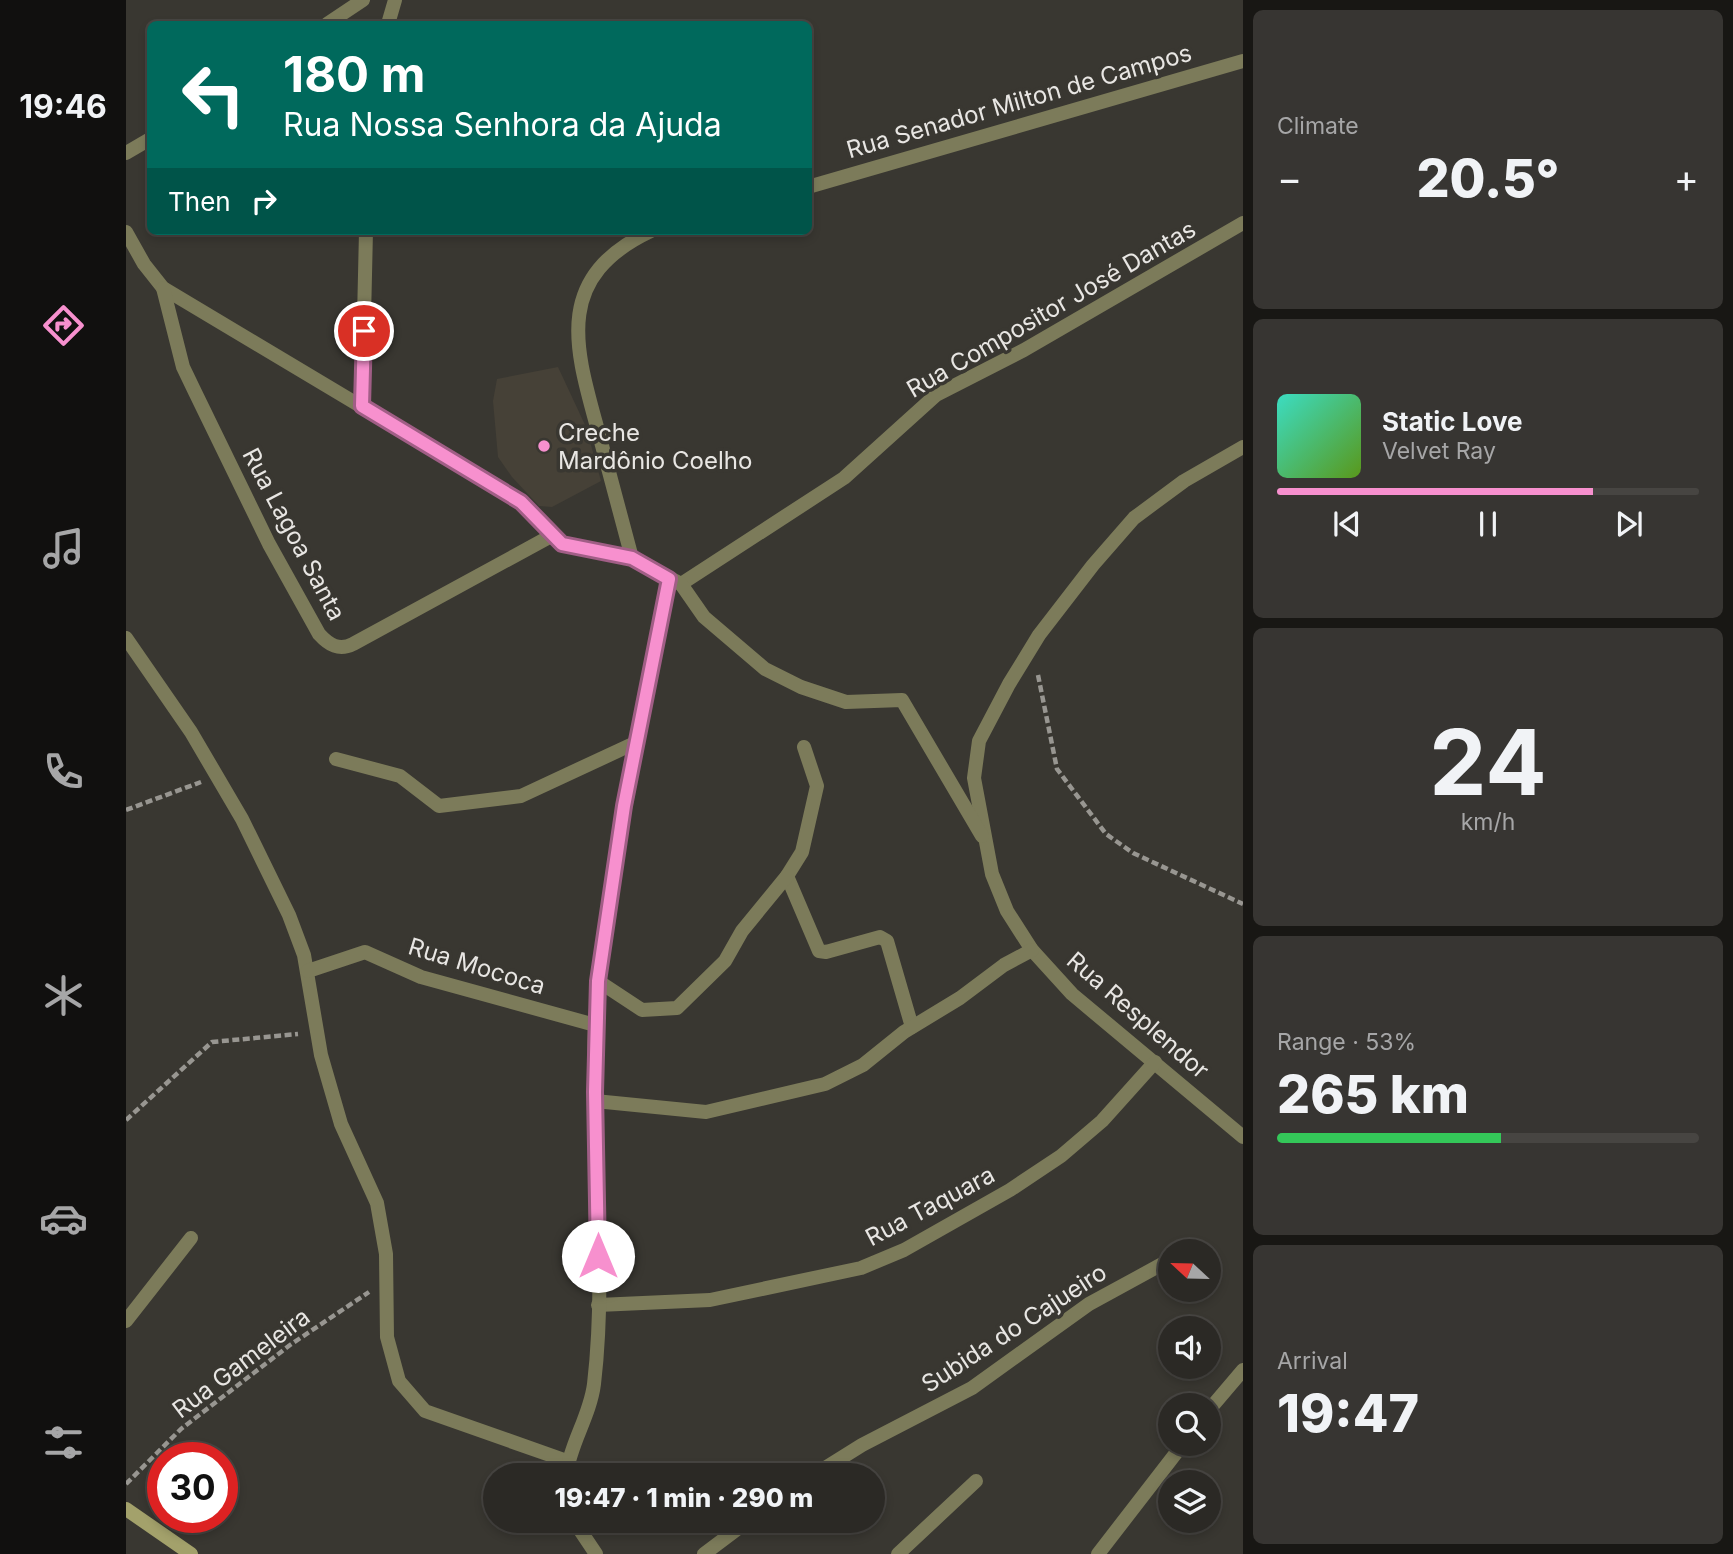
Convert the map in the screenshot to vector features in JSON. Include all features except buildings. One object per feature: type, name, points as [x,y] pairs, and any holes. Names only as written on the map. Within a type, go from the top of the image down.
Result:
[{"type":"main road","points":[[126,1508],[191,1554]]},
{"type":"street","points":[[332,21],[363,0]]},
{"type":"street","points":[[389,21],[395,0]]},
{"type":"street","name":"Rua Senador Milton de Campos","points":[[812,186],[1243,61]]},
{"type":"street","points":[[126,153],[147,141]]},
{"type":"street","name":"Rua Compositor José Dantas","points":[[675,581],[844,478],[936,395],[1024,350],[1243,223]]},
{"type":"street","points":[[126,232],[144,264],[163,288],[299,372],[362,406],[521,502],[551,536],[562,544],[632,558],[675,581],[704,617],[765,669],[801,687],[846,702],[902,700],[986,843]]},
{"type":"street","points":[[362,406],[366,235]]},
{"type":"street","points":[[632,558],[584,386],[576,339],[577,317],[589,284],[602,267],[642,235]]},
{"type":"street","name":"Rua Lagoa Santa","points":[[163,288],[183,367],[275,556],[319,634],[331,645],[341,648],[353,644],[551,536]]},
{"type":"street","name":"Rua Resplendor","points":[[1243,447],[1184,481],[1134,518],[1093,565],[1033,646],[979,741],[974,778],[992,874],[1007,911],[1032,950],[1072,994],[1243,1137]]},
{"type":"street","points":[[568,1463],[594,1386],[598,1306],[595,1025],[598,981],[612,873],[637,742],[675,581]]},
{"type":"street","points":[[126,638],[191,732],[265,864],[289,915],[308,971],[317,1033],[341,1124],[377,1203],[386,1254],[385,1281],[390,1350],[399,1381],[409,1396],[425,1411],[554,1463]]},
{"type":"street","points":[[336,758],[400,776],[439,806],[521,796],[637,742]]},
{"type":"street","points":[[598,981],[642,1010],[677,1008],[725,961],[742,931],[787,876],[802,852],[817,786],[804,747]]},
{"type":"street","points":[[787,876],[819,951],[826,952],[880,937],[887,942],[912,1027]]},
{"type":"street","points":[[595,1101],[706,1112],[825,1084],[863,1065],[912,1027],[960,998],[1004,965],[1032,950]]},
{"type":"street","name":"Rua Mococa","points":[[308,971],[365,952],[421,977],[595,1025]]},
{"type":"street","name":"Rua Taquara","points":[[598,1306],[710,1300],[820,1279],[861,1268],[893,1254],[1010,1189],[1061,1156],[1101,1121],[1155,1062]]},
{"type":"street","points":[[126,1321],[191,1238]]},
{"type":"street","name":"Subida do Cajueiro","points":[[834,1463],[972,1388],[1089,1304],[1158,1266]]},
{"type":"street","points":[[1221,1396],[1243,1370]]},
{"type":"street","points":[[1098,1554],[1174,1456]]},
{"type":"street","points":[[898,1554],[976,1481]]},
{"type":"street","points":[[582,1533],[596,1554]]},
{"type":"street","points":[[704,1554],[732,1533]]},
{"type":"path","points":[[1033,646],[1057,769],[1106,834],[1133,853],[1243,904]]},
{"type":"path","points":[[126,810],[216,776]]},
{"type":"path","points":[[126,1120],[212,1042],[317,1033]]},
{"type":"path","name":"Rua Gameleira","points":[[126,1484],[181,1429],[290,1345],[385,1281]]},
{"type":"shaded area","name":"Creche Mardônio Coelho","points":[[558,367],[586,427],[601,481],[552,507],[539,506],[498,457],[493,401],[497,379]]},
{"type":"place","name":"Creche Mardônio Coelho","points":[[544,446]]},
{"type":"route","points":[[364,331],[362,406],[521,502],[551,536],[562,544],[623,555],[669,579],[612,873],[598,981],[595,1092],[598,1256]]}]
